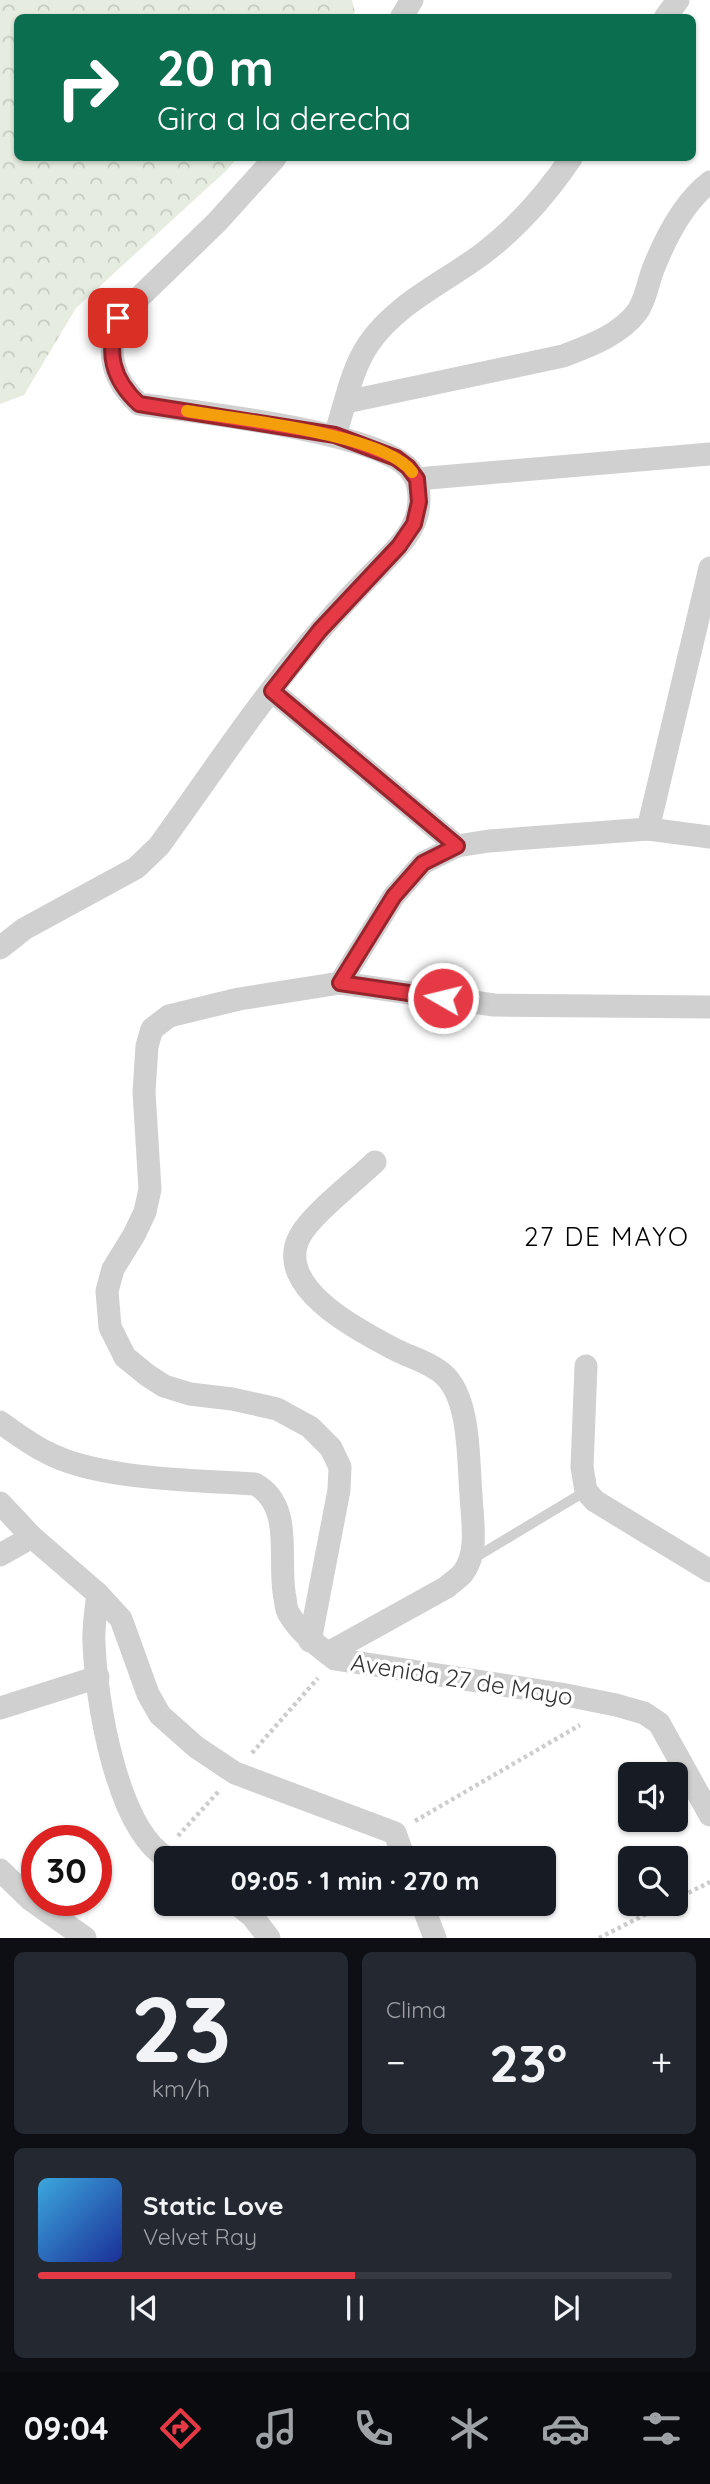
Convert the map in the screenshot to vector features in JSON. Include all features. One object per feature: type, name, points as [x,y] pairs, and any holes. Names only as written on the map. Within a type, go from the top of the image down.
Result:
[{"type":"street","points":[[0,948],[24,929],[136,868],[159,846],[320,630],[399,546],[414,524],[419,502],[417,479],[408,467],[396,458],[335,435],[139,404],[124,391],[116,375],[112,335],[118,318],[217,222],[272,161]]},
{"type":"street","points":[[335,435],[360,358],[378,331],[402,309],[481,255],[516,227],[569,161]]},
{"type":"street","points":[[346,402],[564,356],[595,344],[616,331],[637,312],[666,242],[688,205],[710,182]]},
{"type":"street","points":[[417,479],[710,454]]},
{"type":"street","points":[[648,829],[710,568]]},
{"type":"street","points":[[272,691],[457,846]]},
{"type":"street","points":[[340,983],[394,896],[423,863],[457,846],[489,841],[648,829],[710,837]]},
{"type":"street","points":[[319,1647],[339,1490],[340,1467],[331,1448],[310,1427],[277,1409],[232,1399],[190,1394],[164,1386],[125,1357],[110,1327],[107,1291],[113,1269],[145,1212],[150,1189],[144,1092],[147,1046],[152,1029],[169,1016],[239,999],[340,983],[494,1005],[710,1007]]},
{"type":"street","points":[[319,1647],[447,1587],[463,1573],[473,1547],[465,1420],[456,1392],[443,1374],[369,1335],[322,1303],[300,1279],[295,1263],[300,1237],[319,1214],[375,1162]]},
{"type":"street","points":[[586,1366],[582,1467],[586,1491],[594,1501],[710,1571]]},
{"type":"street","points":[[0,1422],[47,1453],[89,1467],[127,1474],[255,1484],[266,1490],[278,1508],[282,1585],[287,1612],[319,1647]]},
{"type":"street","points":[[0,1503],[32,1537],[98,1594],[121,1619],[148,1694],[160,1715],[196,1747],[235,1773],[395,1833],[400,1846]]},
{"type":"street","points":[[0,1555],[32,1537]]},
{"type":"street","points":[[98,1594],[94,1641],[105,1731],[119,1788],[148,1842],[154,1847]]},
{"type":"street","name":"Avenida 27 de Mayo","points":[[319,1647],[335,1659],[561,1694],[644,1713],[659,1723],[710,1815]]},
{"type":"street","points":[[0,1708],[98,1677]]},
{"type":"street","points":[[0,1870],[30,1899],[85,1938]]},
{"type":"street","points":[[252,1916],[269,1938]]},
{"type":"street","points":[[427,1916],[435,1938]]},
{"type":"lane","points":[[469,1561],[586,1491]]},
{"type":"path","points":[[372,1846],[616,1705]]},
{"type":"path","points":[[688,1893],[710,1882]]},
{"type":"path","points":[[598,1938],[642,1916]]},
{"type":"green space","points":[[0,0],[352,0],[354,14],[14,14],[14,161],[235,161],[76,308],[24,395],[0,404]]},
{"type":"slow traffic","points":[[187,411],[335,435],[396,458],[412,472]]},
{"type":"district","name":"27 DE MAYO","points":[[607,1236]]},
{"type":"route","points":[[118,318],[112,335],[116,375],[124,391],[139,404],[335,435],[396,458],[408,467],[417,479],[419,502],[414,524],[399,546],[320,630],[272,691],[457,846],[423,863],[394,896],[340,983],[443,998]]}]
